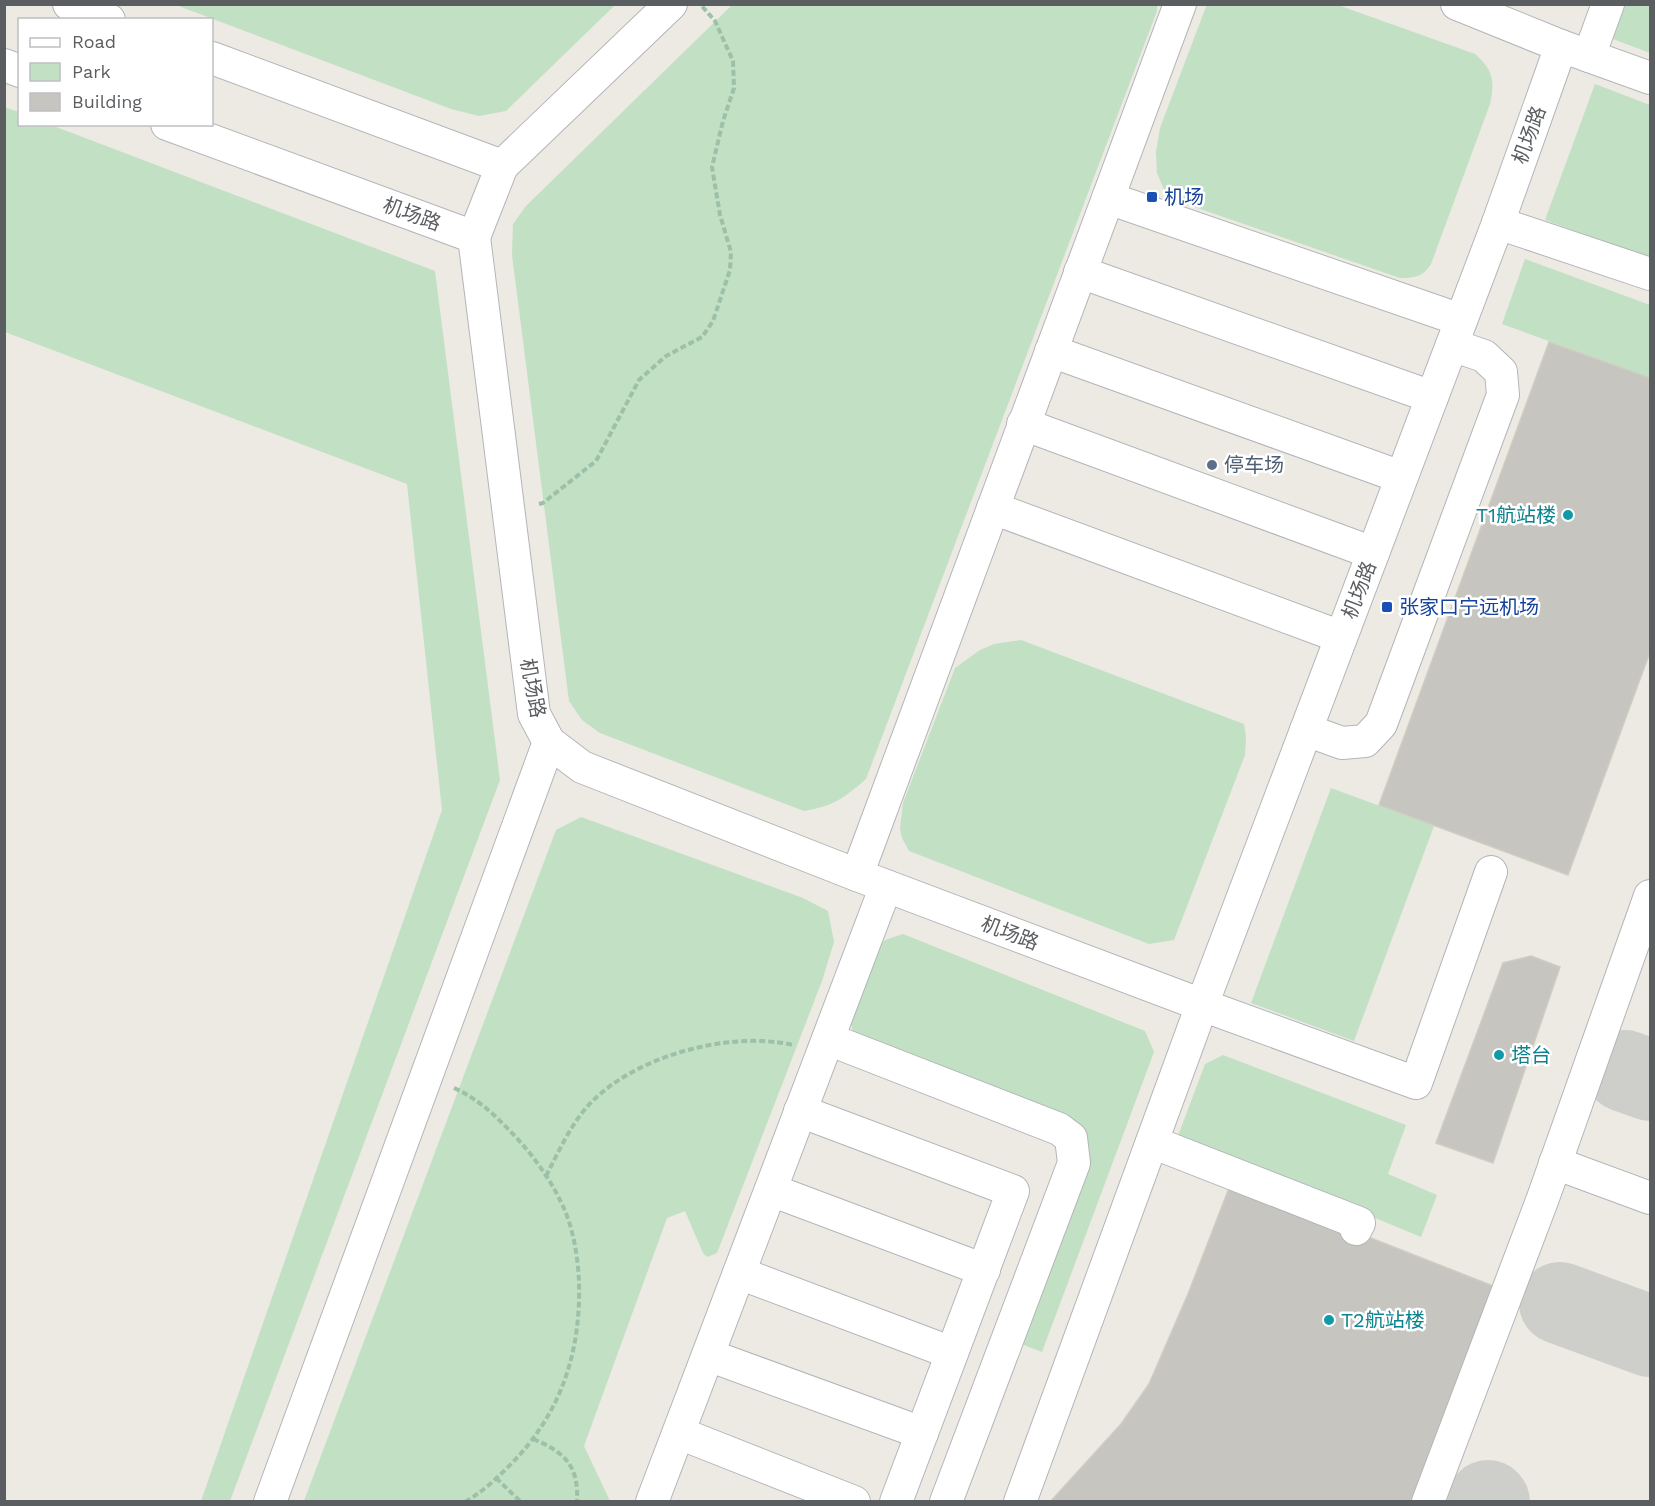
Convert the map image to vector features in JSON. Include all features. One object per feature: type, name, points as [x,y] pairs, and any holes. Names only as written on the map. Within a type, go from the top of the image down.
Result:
[{"type":"street","points":[[69,4],[104,18]]},
{"type":"street","points":[[474,237],[502,166],[670,4]]},
{"type":"street","points":[[857,875],[1180,4]]},
{"type":"street","points":[[1457,4],[1650,78]]},
{"type":"street","name":"机场路","points":[[172,126],[474,237],[534,714],[549,742],[582,767],[857,875],[1202,1005],[1498,223],[1575,51],[1608,4]]},
{"type":"street","points":[[213,58],[502,166]]},
{"type":"street","points":[[1108,198],[1456,332],[1501,372],[1503,395],[1381,724],[1365,741],[1341,743],[1306,730]]},
{"type":"street","points":[[1498,223],[1650,274]]},
{"type":"street","points":[[1080,272],[1432,397]]},
{"type":"street","points":[[1051,351],[1401,477]]},
{"type":"street","points":[[1023,424],[1373,553]]},
{"type":"street","points":[[993,508],[1341,637]]},
{"type":"street","points":[[270,1502],[549,742]]},
{"type":"street","points":[[1020,1502],[1202,1005],[1416,1083],[1491,872]]},
{"type":"street","points":[[652,1502],[886,886]]},
{"type":"street","points":[[1428,1502],[1556,1163],[1650,896]]},
{"type":"street","points":[[825,1045],[1059,1129],[1071,1138],[1074,1163],[946,1502]]},
{"type":"street","points":[[800,1111],[1013,1191],[896,1502]]},
{"type":"street","points":[[1152,1142],[1359,1223],[1356,1229]]},
{"type":"street","points":[[1556,1163],[1650,1198]]},
{"type":"street","points":[[771,1190],[984,1270]]},
{"type":"street","points":[[739,1273],[952,1353]]},
{"type":"street","points":[[708,1355],[922,1432]]},
{"type":"street","points":[[679,1433],[854,1502]]},
{"type":"path","points":[[509,508],[543,503],[596,461],[639,380],[666,356],[702,337],[713,321],[730,270],[731,252],[720,215],[712,167],[734,88],[733,61],[715,21],[701,4]]},
{"type":"path","points":[[546,1177],[559,1149],[586,1109],[615,1082],[629,1074],[669,1057],[724,1042],[753,1040],[825,1045]]},
{"type":"path","points":[[427,1074],[469,1095],[491,1112],[522,1142],[562,1203],[574,1239],[578,1268],[579,1308],[574,1348],[561,1393],[526,1449],[496,1478],[465,1502]]},
{"type":"path","points":[[533,1439],[549,1446],[574,1470],[578,1484],[577,1502]]},
{"type":"path","points":[[496,1478],[521,1502]]},
{"type":"green space","points":[[1207,4],[1338,5],[1475,54],[1486,65],[1492,82],[1490,104],[1431,264],[1425,272],[1414,277],[1400,278],[1180,202],[1165,192],[1157,173],[1156,152],[1160,128]]},
{"type":"green space","points":[[176,5],[615,5],[506,111],[479,116],[451,109]]},
{"type":"green space","points":[[732,5],[1157,5],[1157,11],[866,779],[838,800],[823,807],[804,811],[600,733],[582,720],[569,701],[512,255],[513,224],[526,206]]},
{"type":"green space","points":[[1625,5],[1650,5],[1650,53],[1613,39]]},
{"type":"green space","points":[[1595,84],[1650,105],[1650,258],[1545,220]]},
{"type":"green space","points":[[4,107],[18,112],[18,126],[54,126],[435,271],[500,780],[230,1501],[201,1501],[442,810],[407,484],[5,332]]},
{"type":"green space","points":[[1525,259],[1650,305],[1650,378],[1502,324]]},
{"type":"green space","points":[[1021,640],[1244,724],[1245,755],[1174,940],[1149,944],[909,851],[902,838],[900,828],[903,803],[955,668],[980,650],[994,644]]},
{"type":"green space","points":[[1331,788],[1434,826],[1354,1041],[1251,1003]]},
{"type":"green space","points":[[581,817],[803,898],[828,911],[834,942],[822,981],[717,1253],[707,1257],[703,1253],[685,1211],[667,1218],[584,1446],[610,1501],[304,1501],[556,830]]},
{"type":"green space","points":[[903,934],[1145,1031],[1154,1052],[1042,1352],[1016,1342],[1084,1146],[854,1035],[849,1017],[875,950],[885,940]]},
{"type":"green space","points":[[1223,1055],[1406,1125],[1388,1174],[1437,1195],[1421,1237],[1178,1136],[1205,1064]]},
{"type":"building","name":"T1航站楼","points":[[1549,342],[1650,378],[1650,652],[1568,875],[1379,805]]},
{"type":"building","name":"塔台","points":[[1531,956],[1560,967],[1493,1163],[1436,1143],[1503,963]]},
{"type":"building","name":"T2航站楼","points":[[1231,1183],[1493,1286],[1411,1502],[1050,1502],[1121,1424],[1149,1384],[1188,1294]]},
{"type":"taxiway","points":[[1625,1071],[1650,1080]]},
{"type":"taxiway","points":[[1560,1303],[1650,1336]]},
{"type":"place","name":"机场","points":[[1152,197]]},
{"type":"place","name":"停车场","points":[[1212,465]]},
{"type":"place","name":"T1航站楼","points":[[1568,515]]},
{"type":"place","name":"张家口宁远机场","points":[[1387,607]]},
{"type":"place","name":"塔台","points":[[1499,1055]]},
{"type":"place","name":"T2航站楼","points":[[1329,1320]]}]
